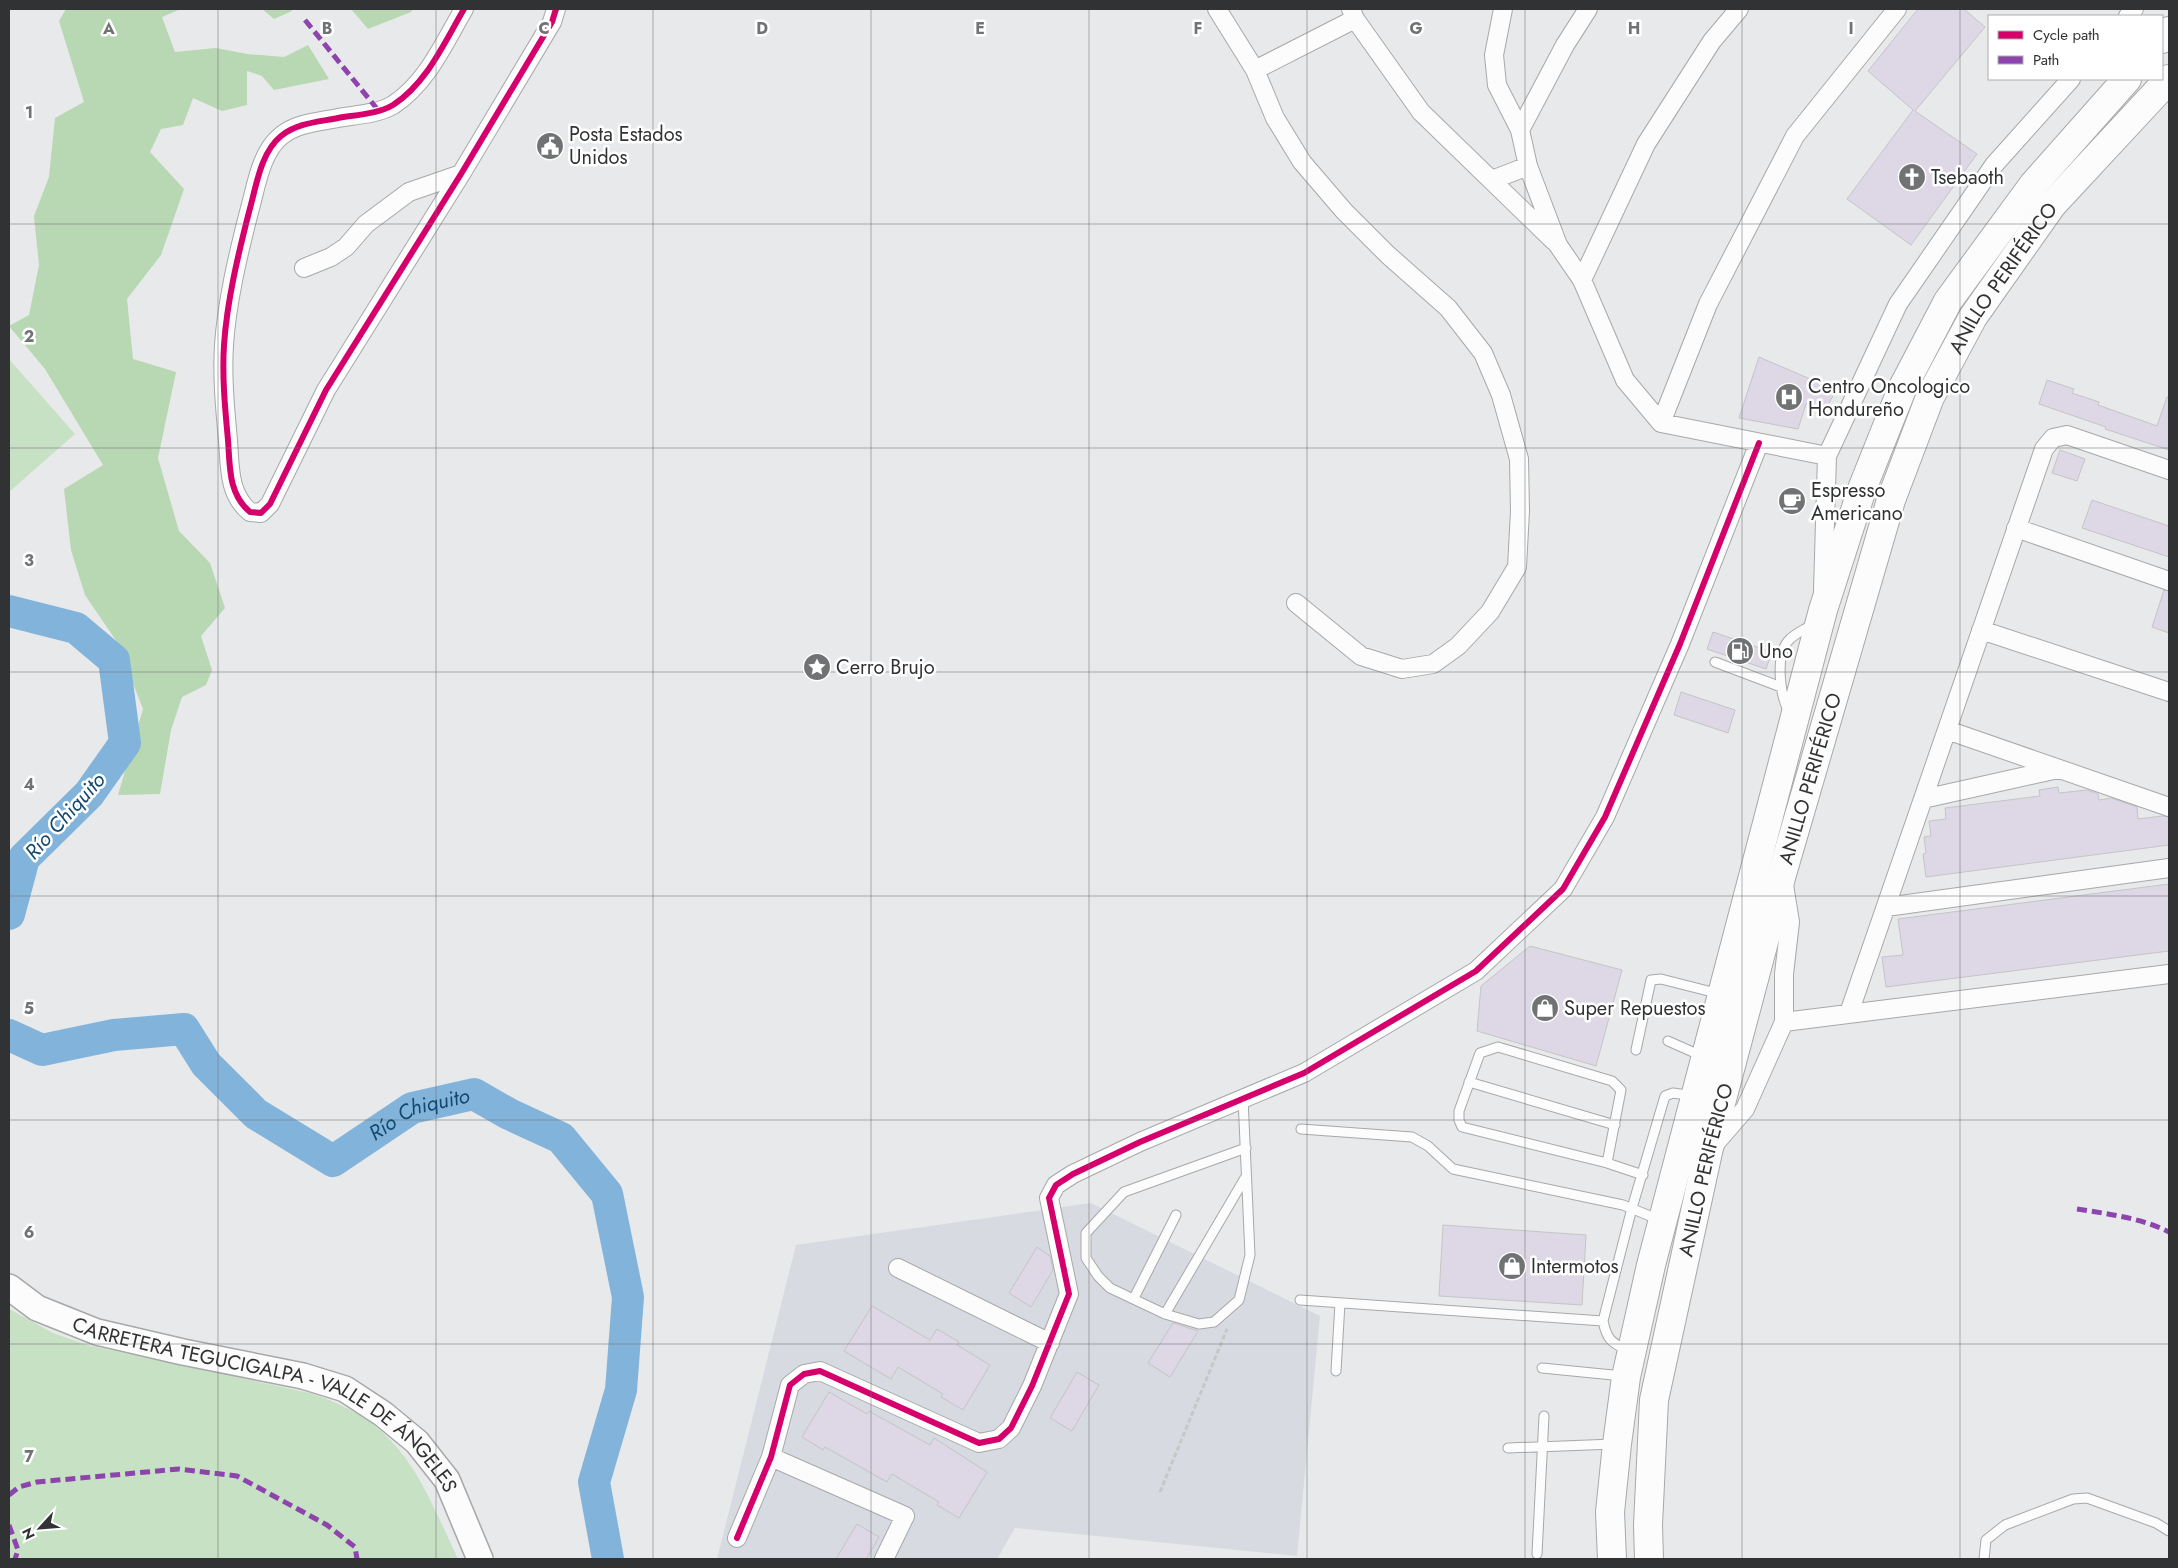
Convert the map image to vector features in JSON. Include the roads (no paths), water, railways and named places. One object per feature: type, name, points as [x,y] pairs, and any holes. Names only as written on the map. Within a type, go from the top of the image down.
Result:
[{"type":"highway","name":"ANILLO PERIFÉRICO","points":[[1649,1559],[1648,1525],[1654,1400],[1708,1152],[1782,874],[1891,500],[1930,397],[1973,317],[2052,205],[2169,79]]},
{"type":"highway","name":"ANILLO PERIFÉRICO","points":[[1612,1559],[1610,1512],[1628,1365],[1663,1222],[1821,616],[1862,489],[1902,389],[1948,301],[2032,185],[2126,80]]},
{"type":"main road","name":"CARRETERA TEGUCIGALPA - VALLE DE ÁNGELES","points":[[9,1287],[37,1308],[97,1332],[183,1352],[303,1376],[345,1389],[383,1414],[417,1442],[447,1480],[480,1559]]},
{"type":"street","points":[[464,9],[436,58],[418,84],[392,105],[378,110],[300,125],[280,137],[267,155],[259,174],[242,243],[224,345],[223,392],[231,480],[236,496],[250,512],[261,513],[270,504],[326,390],[461,174],[552,22],[556,9]]},
{"type":"street","points":[[1217,9],[1255,70],[1275,118],[1302,162],[1344,211],[1388,255],[1448,308],[1483,353],[1501,395],[1519,459],[1520,511],[1517,567],[1490,612],[1458,646],[1433,664],[1402,669],[1361,656],[1296,603]]},
{"type":"street","points":[[1503,9],[1494,55],[1497,85],[1520,130],[1528,166],[1558,245]]},
{"type":"street","points":[[1520,130],[1565,45],[1588,9]]},
{"type":"street","points":[[1582,280],[1646,144],[1712,41],[1739,9]]},
{"type":"street","points":[[1661,423],[1708,304],[1795,136],[1897,9]]},
{"type":"street","points":[[1255,70],[1353,14],[1421,112],[1558,245],[1582,280],[1625,380],[1661,423],[1826,456]]},
{"type":"street","points":[[1821,616],[1826,456],[1898,304],[1994,165],[2071,80]]},
{"type":"street","points":[[1492,180],[1528,166]]},
{"type":"street","points":[[304,268],[331,257],[346,247],[366,224],[409,192],[461,174]]},
{"type":"street","points":[[1850,1013],[2044,449],[2048,443],[2060,435],[2067,435],[2169,470]]},
{"type":"street","points":[[737,1538],[771,1457],[790,1385],[804,1374],[820,1371],[979,1442],[999,1439],[1011,1428],[1050,1343],[1069,1294],[1049,1198],[1056,1185],[1074,1174],[1140,1142],[1243,1097],[1304,1073],[1476,971],[1563,889],[1605,817],[1613,799],[1680,644],[1759,443]]},
{"type":"street","points":[[2016,528],[2169,581]]},
{"type":"street","points":[[1981,630],[2169,692]]},
{"type":"street","points":[[1947,730],[2169,807]]},
{"type":"street","points":[[1923,799],[2058,768]]},
{"type":"street","points":[[1886,907],[2169,868]]},
{"type":"street","points":[[1708,1152],[1745,1109],[1784,1022],[1784,974],[1790,922],[1782,874]]},
{"type":"street","points":[[1784,1022],[2169,974]]},
{"type":"street","points":[[898,1268],[1050,1343]]},
{"type":"street","points":[[771,1457],[905,1516],[884,1559]]},
{"type":"lane","points":[[1794,722],[1784,704],[1781,687],[1784,647],[1789,639],[1821,616]]},
{"type":"lane","points":[[1716,662],[1781,687]]},
{"type":"lane","points":[[1636,1050],[1651,980],[1660,978],[1722,995]]},
{"type":"lane","points":[[1668,1040],[1706,1058]]},
{"type":"lane","points":[[1607,1163],[1621,1090],[1618,1085],[1498,1047],[1480,1053],[1459,1110],[1462,1127],[1607,1163],[1642,1175]]},
{"type":"lane","points":[[1469,1082],[1615,1126]]},
{"type":"lane","points":[[1628,1365],[1614,1344],[1606,1336],[1602,1321],[1632,1208],[1665,1096],[1673,1093],[1696,1096]]},
{"type":"lane","points":[[1243,1097],[1246,1148],[1245,1178],[1250,1255],[1239,1300],[1214,1322],[1199,1324],[1164,1314],[1110,1288],[1098,1276],[1086,1258],[1086,1233],[1124,1192],[1246,1148]]},
{"type":"lane","points":[[1301,1129],[1412,1137],[1428,1146],[1453,1169],[1632,1208],[1663,1222]]},
{"type":"lane","points":[[1164,1314],[1245,1178]]},
{"type":"lane","points":[[1134,1298],[1176,1215]]},
{"type":"lane","points":[[1300,1300],[1602,1321]]},
{"type":"lane","points":[[1336,1371],[1340,1302]]},
{"type":"lane","points":[[1542,1368],[1628,1365]]},
{"type":"lane","points":[[1537,1554],[1544,1416]]},
{"type":"lane","points":[[1508,1448],[1617,1444]]},
{"type":"lane","points":[[1984,1559],[1986,1540],[2005,1525],[2073,1499],[2087,1498],[2156,1523],[2169,1531]]},
{"type":"waterway","name":"Río Chiquito","points":[[9,611],[76,628],[114,660],[125,743],[89,794],[24,858],[9,914]]},
{"type":"waterway","name":"Río Chiquito","points":[[9,1035],[42,1050],[114,1035],[184,1029],[206,1064],[256,1114],[333,1161],[412,1108],[474,1094],[509,1114],[561,1138],[607,1194],[628,1297],[621,1390],[594,1482],[608,1559]]},
{"type":"place","name":"Posta Estados Unidos","points":[[550,146]]},
{"type":"place","name":"Tsebaoth","points":[[1912,177]]},
{"type":"place","name":"Centro Oncologico Hondureño","points":[[1789,397]]},
{"type":"place","name":"Espresso Americano","points":[[1792,501]]},
{"type":"place","name":"Uno","points":[[1740,651]]},
{"type":"place","name":"Cerro Brujo","points":[[817,667]]},
{"type":"place","name":"Super Repuestos","points":[[1545,1008]]},
{"type":"place","name":"Intermotos","points":[[1512,1266]]}]
